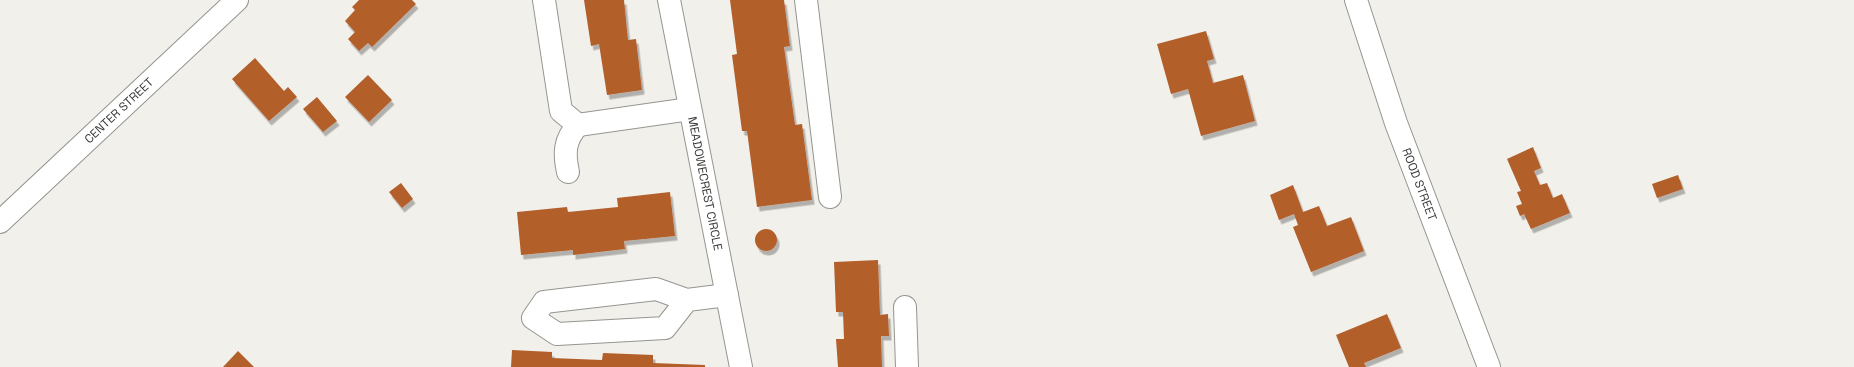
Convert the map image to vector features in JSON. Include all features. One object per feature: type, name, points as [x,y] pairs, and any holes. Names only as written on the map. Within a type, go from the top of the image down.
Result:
[{"type":"main road","name":"CENTER STREET","points":[[0,222],[238,0]]},
{"type":"main road","points":[[544,0],[560,111],[578,126]]},
{"type":"main road","name":"MEADOWECREST CIRCLE","points":[[669,0],[740,367]]},
{"type":"main road","points":[[806,0],[830,196]]},
{"type":"main road","name":"ROOD STREET","points":[[1356,0],[1396,123],[1489,367]]},
{"type":"main road","points":[[568,172],[564,154],[571,133],[578,126],[690,109]]},
{"type":"main road","points":[[687,300],[665,328],[557,334],[533,318],[544,302],[656,289],[687,300],[727,295]]},
{"type":"main road","points":[[905,307],[907,367]]},
{"type":"building","points":[[359,0],[412,0],[416,4],[372,47],[368,43],[359,51],[348,39],[355,32],[345,21],[355,10],[352,7]]},
{"type":"building","points":[[584,0],[624,0],[628,40],[636,39],[642,90],[607,95],[599,44],[591,46]]},
{"type":"building","points":[[730,0],[784,0],[790,46],[784,47],[795,125],[802,124],[812,200],[757,207],[747,131],[742,131],[732,55],[737,54]]},
{"type":"building","points":[[1206,31],[1214,59],[1207,61],[1213,83],[1243,75],[1255,121],[1201,136],[1188,89],[1171,94],[1157,44]]},
{"type":"building","points":[[255,58],[284,91],[288,87],[297,97],[269,121],[232,79]]},
{"type":"building","points":[[368,75],[392,100],[369,122],[345,97]]},
{"type":"building","points":[[317,97],[337,121],[323,132],[303,109]]},
{"type":"building","points":[[1533,147],[1541,168],[1534,171],[1540,185],[1547,183],[1553,198],[1562,194],[1570,213],[1531,229],[1524,214],[1520,216],[1516,206],[1522,204],[1517,192],[1521,191],[1507,159]]},
{"type":"building","points":[[1678,175],[1683,189],[1657,198],[1652,184]]},
{"type":"building","points":[[401,183],[413,199],[402,208],[389,192]]},
{"type":"building","points":[[1293,185],[1303,212],[1319,206],[1327,226],[1351,217],[1364,251],[1311,272],[1293,227],[1298,225],[1294,214],[1279,220],[1270,195]]},
{"type":"building","points":[[670,192],[675,236],[624,241],[625,249],[573,255],[573,250],[521,255],[517,212],[567,207],[568,212],[618,207],[617,198]]},
{"type":"building","points":[[766,229],[770,230],[776,236],[776,244],[770,250],[766,251],[762,250],[756,244],[755,240],[756,236],[762,230]]},
{"type":"building","points":[[878,260],[880,315],[888,314],[889,336],[881,336],[882,367],[838,367],[836,339],[844,339],[843,312],[836,312],[834,262]]},
{"type":"building","points":[[1387,314],[1401,348],[1364,363],[1366,367],[1349,367],[1336,335]]},
{"type":"building","points":[[512,350],[552,352],[552,358],[602,360],[603,353],[653,355],[653,363],[705,365],[705,367],[511,367]]},
{"type":"building","points":[[238,351],[254,367],[223,367]]}]
